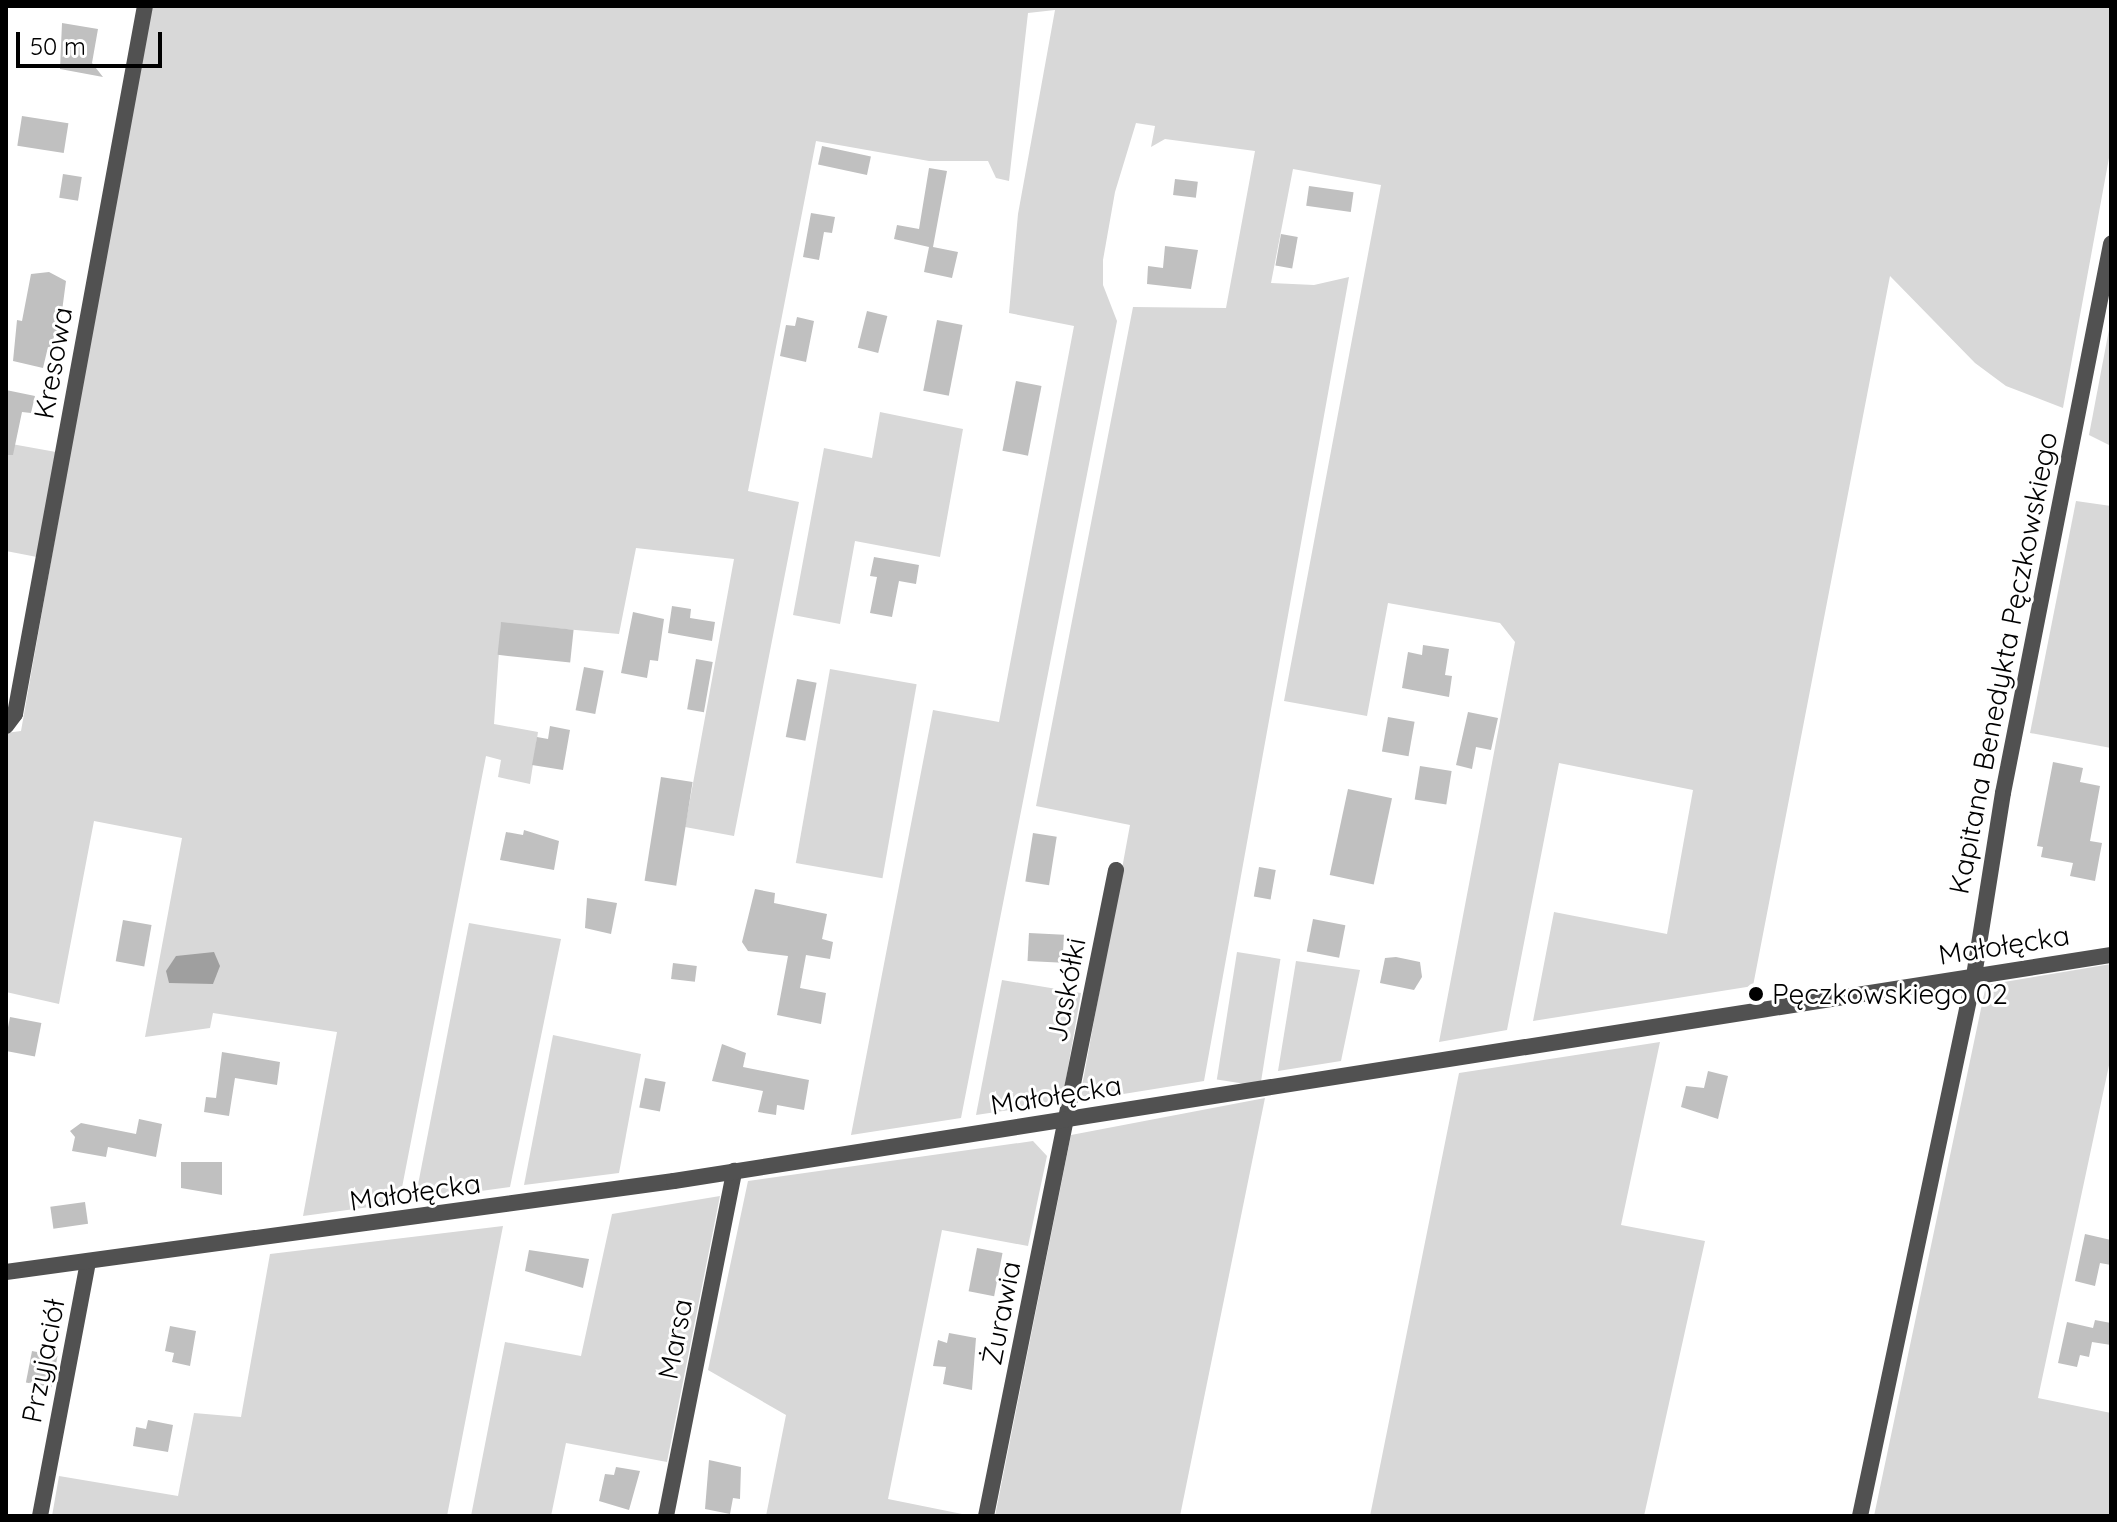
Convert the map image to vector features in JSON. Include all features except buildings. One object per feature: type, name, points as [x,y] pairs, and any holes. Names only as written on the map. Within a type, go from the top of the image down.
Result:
[{"type":"street","name":"Kresowa","points":[[6,726],[15,714],[145,6]]},
{"type":"street","name":"Kapitana Benedykta Pęczkowskiego","points":[[1860,1516],[1974,976],[2000,808],[2111,244]]},
{"type":"street","name":"Jaskółki","points":[[1066,1120],[1116,870]]},
{"type":"street","name":"Małołęcka","points":[[6,1272],[734,1171],[2111,955]]},
{"type":"street","name":"Żurawia","points":[[986,1516],[1066,1120]]},
{"type":"street","name":"Marsa","points":[[666,1516],[734,1171]]},
{"type":"street","name":"Przyjaciół","points":[[40,1516],[88,1262]]},
{"type":"shaded area","points":[[149,6],[2111,6],[2111,147],[2063,408],[2006,386],[1975,363],[1890,276],[1753,986],[1533,1021],[1554,912],[1667,934],[1693,790],[1559,763],[1507,1030],[1439,1042],[1515,642],[1500,623],[1388,603],[1367,716],[1284,701],[1381,185],[1293,169],[1271,283],[1314,285],[1349,277],[1204,1081],[1086,1100],[1080,1097],[1130,825],[1036,806],[1133,307],[1226,308],[1255,151],[1165,139],[1151,147],[1155,126],[1136,123],[1115,192],[1103,260],[1103,285],[1117,321],[961,1118],[851,1135],[933,710],[999,722],[1074,326],[1009,313],[1018,214],[1055,10],[1028,13],[1009,181],[996,178],[988,161],[929,161],[816,141],[748,491],[799,502],[734,836],[685,827],[734,559],[636,548],[619,634],[501,623],[494,724],[538,732],[530,784],[498,777],[501,760],[486,756],[399,1203],[303,1216],[337,1032],[213,1013],[210,1028],[145,1037],[182,838],[94,821],[59,1004],[6,992],[6,733],[21,731]]},
{"type":"shaded area","points":[[2111,319],[2111,446],[2089,435]]},
{"type":"shaded area","points":[[880,412],[963,429],[940,557],[855,541],[840,624],[793,615],[824,448],[872,458]]},
{"type":"shaded area","points":[[6,443],[56,452],[37,557],[6,551]]},
{"type":"shaded area","points":[[2076,501],[2111,506],[2111,748],[2030,733]]},
{"type":"shaded area","points":[[830,669],[917,684],[882,878],[796,863]]},
{"type":"shaded area","points":[[469,923],[561,939],[510,1187],[415,1200]]},
{"type":"shaded area","points":[[214,952],[220,966],[213,984],[169,983],[166,971],[176,956]]},
{"type":"shaded area","points":[[1237,952],[1280,959],[1260,1086],[1217,1079]]},
{"type":"shaded area","points":[[1296,961],[1360,970],[1341,1061],[1278,1071]]},
{"type":"shaded area","points":[[2111,964],[2111,1056],[2038,1398],[2111,1413],[2111,1516],[1874,1516],[1986,985]]},
{"type":"shaded area","points":[[1002,980],[1081,993],[1062,1102],[976,1115]]},
{"type":"shaded area","points":[[553,1035],[641,1054],[619,1173],[524,1185]]},
{"type":"shaded area","points":[[1660,1042],[1621,1225],[1705,1241],[1644,1516],[1370,1516],[1459,1073]]},
{"type":"shaded area","points":[[1265,1098],[1180,1516],[995,1516],[1071,1135]]},
{"type":"shaded area","points":[[1033,1141],[1047,1156],[1028,1246],[942,1230],[888,1499],[972,1516],[766,1516],[786,1415],[708,1370],[748,1181]]},
{"type":"shaded area","points":[[720,1196],[667,1462],[566,1443],[551,1516],[471,1516],[505,1342],[581,1356],[612,1214]]},
{"type":"shaded area","points":[[503,1226],[447,1516],[52,1516],[59,1476],[178,1496],[194,1413],[241,1417],[270,1254]]},
{"type":"place","name":"Pęczkowskiego 02","points":[[1756,994]]}]
